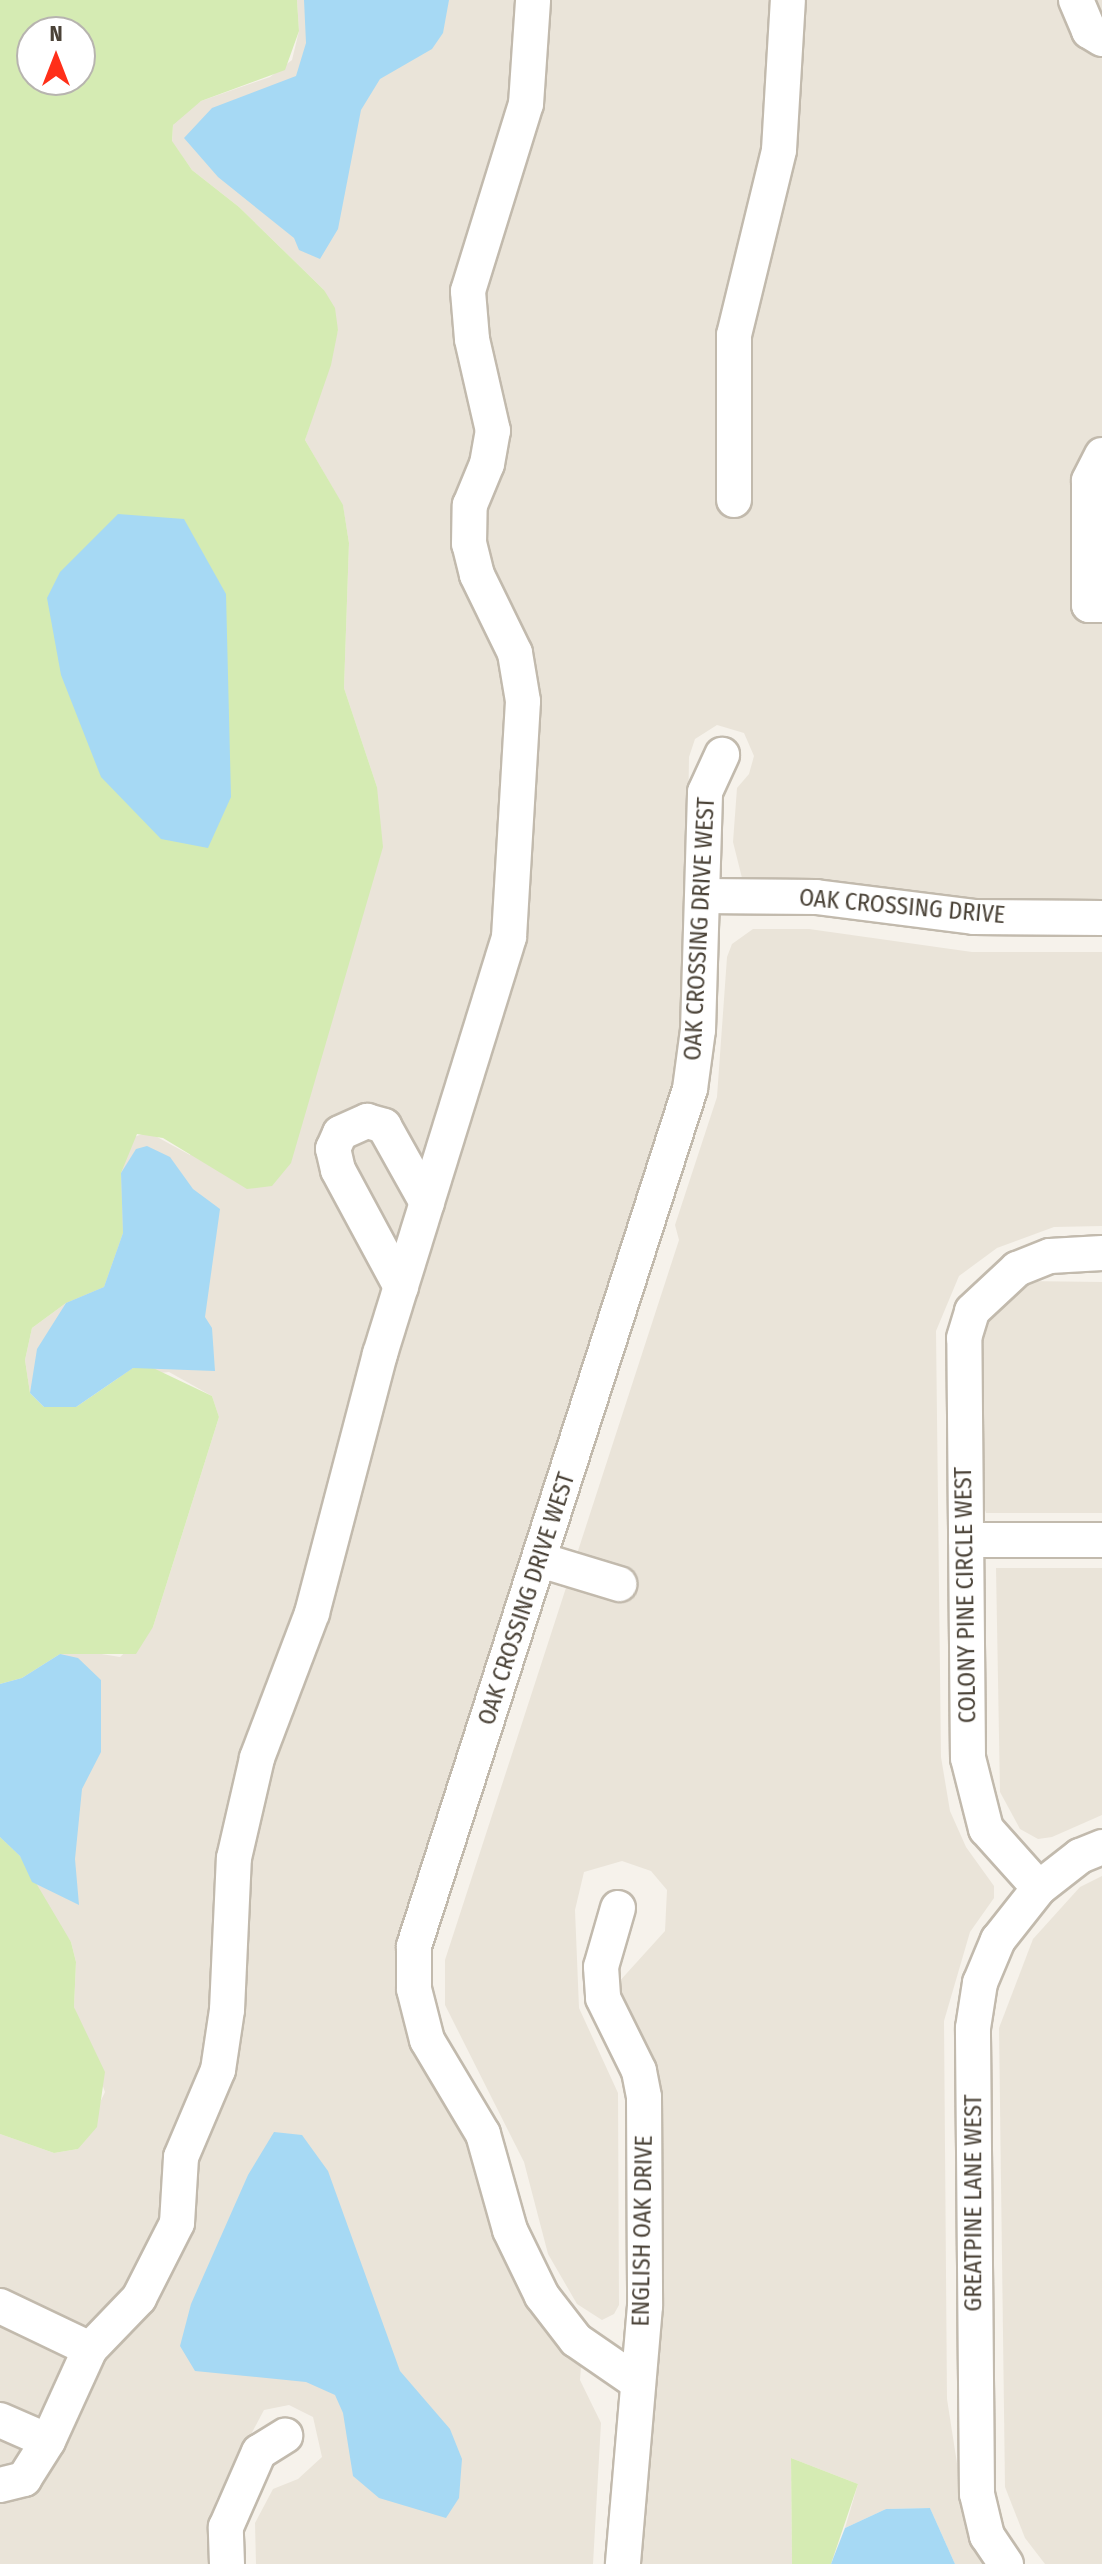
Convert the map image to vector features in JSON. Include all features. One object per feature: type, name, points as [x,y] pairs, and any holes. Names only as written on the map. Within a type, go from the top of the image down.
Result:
[{"type":"street","points":[[0,2485],[24,2479],[48,2441],[90,2349],[139,2298],[177,2223],[181,2157],[218,2070],[227,2010],[234,1858],[257,1758],[312,1613],[401,1287],[509,937],[523,701],[515,653],[477,575],[469,544],[470,505],[487,464],[493,431],[472,339],[468,291],[526,104],[533,0]]},
{"type":"street","points":[[734,500],[734,335],[779,150],[788,0]]},
{"type":"street","points":[[1076,0],[1077,14],[1089,31],[1102,39]]},
{"type":"street","points":[[1102,455],[1089,481],[1089,605],[1102,605]]},
{"type":"street","name":"OAK CROSSING DRIVE WEST","points":[[637,2382],[576,2340],[542,2296],[510,2230],[483,2134],[427,2040],[414,1989],[414,1946],[690,1089],[698,1030],[705,792],[722,755]]},
{"type":"street","name":"OAK CROSSING DRIVE","points":[[703,896],[816,897],[974,917],[1102,918]]},
{"type":"street","points":[[401,1287],[338,1170],[333,1149],[340,1133],[359,1122],[384,1126],[427,1203]]},
{"type":"street","name":"COLONY PINE CIRCLE WEST","points":[[1039,1888],[986,1829],[973,1789],[968,1758],[964,1338],[972,1311],[992,1289],[1017,1269],[1050,1256],[1102,1253]]},
{"type":"street","points":[[966,1540],[1102,1540]]},
{"type":"street","points":[[540,1560],[619,1584]]},
{"type":"street","name":"GREATPINE LANE WEST","points":[[1006,2564],[987,2536],[977,2494],[973,2028],[980,1983],[998,1940],[1039,1888],[1080,1856],[1102,1847]]},
{"type":"street","name":"ENGLISH OAK DRIVE","points":[[618,1908],[601,1967],[603,1998],[639,2071],[644,2097],[645,2306],[623,2564]]},
{"type":"street","points":[[0,2306],[90,2349]]},
{"type":"street","points":[[0,2420],[48,2441]]},
{"type":"street","points":[[227,2564],[226,2527],[259,2452],[285,2436]]},
{"type":"shaded area","points":[[297,0],[1102,0],[1102,905],[968,904],[743,882],[733,842],[737,788],[749,774],[754,756],[744,733],[717,725],[695,739],[689,757],[685,1025],[675,1094],[397,1961],[400,2008],[419,2060],[451,2104],[478,2158],[529,2306],[581,2367],[580,2380],[601,2423],[593,2564],[256,2564],[255,2523],[273,2489],[298,2479],[322,2457],[313,2417],[289,2405],[264,2410],[216,2500],[209,2541],[213,2564],[0,2564],[0,2134],[54,2153],[78,2149],[105,2092],[74,2007],[76,1962],[71,1942],[0,1837],[0,1684],[22,1678],[60,1654],[83,1651],[120,1657],[153,1627],[219,1417],[212,1396],[169,1372],[116,1378],[76,1407],[30,1393],[25,1360],[32,1328],[66,1303],[131,1138],[148,1132],[190,1155],[377,787],[344,688],[349,543],[343,506],[305,440],[338,330],[324,290],[239,207],[192,170],[172,142],[173,125],[181,114],[201,101],[270,77],[292,60],[299,31]]},
{"type":"shaded area","points":[[753,929],[809,929],[972,952],[1102,952],[1102,1226],[1054,1227],[997,1248],[959,1276],[936,1331],[941,1757],[950,1811],[966,1847],[994,1886],[994,1898],[970,1932],[944,2021],[947,2399],[963,2502],[992,2564],[955,2564],[930,2508],[886,2509],[845,2528],[858,2484],[791,2458],[792,2564],[636,2564],[660,2280],[658,2080],[617,1984],[665,1931],[667,1890],[651,1871],[622,1861],[584,1872],[575,1910],[579,2008],[618,2093],[619,2305],[614,2314],[602,2320],[577,2304],[548,2254],[524,2162],[445,2005],[445,1960],[679,1240],[675,1225],[717,1097],[727,957],[732,944]]},
{"type":"shaded area","points":[[1024,1281],[1102,1282],[1102,1513],[986,1513],[980,1496],[980,1336],[1001,1298]]},
{"type":"shaded area","points":[[996,1568],[1102,1568],[1102,1815],[1052,1837],[1038,1839],[1020,1829],[1000,1792]]},
{"type":"shaded area","points":[[1102,1876],[1102,2564],[1045,2564],[1025,2538],[1005,2487],[999,2028],[1033,1939],[1080,1887]]},
{"type":"green space","points":[[0,0],[297,0],[299,31],[285,70],[201,101],[173,125],[172,141],[192,170],[239,207],[324,290],[335,308],[338,330],[331,365],[305,440],[343,505],[349,543],[344,688],[377,787],[383,847],[291,1163],[272,1186],[247,1189],[163,1138],[137,1134],[121,1173],[123,1233],[104,1287],[66,1303],[32,1328],[25,1360],[30,1393],[44,1407],[76,1407],[133,1368],[151,1367],[212,1396],[219,1417],[153,1627],[136,1654],[60,1654],[22,1678],[0,1684]]},
{"type":"green space","points":[[0,1837],[20,1856],[71,1942],[76,1962],[74,2007],[105,2072],[97,2127],[78,2149],[54,2153],[0,2134]]},
{"type":"green space","points":[[791,2458],[858,2484],[831,2564],[792,2564]]},
{"type":"water","points":[[304,0],[449,0],[443,33],[432,49],[380,79],[361,110],[338,229],[320,259],[299,250],[294,238],[218,177],[184,138],[212,108],[296,76],[306,43]]},
{"type":"water","points":[[118,514],[184,519],[226,594],[231,797],[208,848],[161,839],[101,777],[61,675],[47,598],[60,572]]},
{"type":"water","points":[[147,1146],[170,1157],[193,1189],[220,1209],[205,1317],[212,1328],[215,1371],[133,1368],[76,1407],[44,1407],[30,1393],[37,1349],[66,1303],[104,1287],[123,1233],[121,1173],[136,1149]]},
{"type":"water","points":[[60,1654],[78,1658],[101,1680],[101,1752],[82,1789],[75,1859],[79,1905],[32,1882],[20,1856],[0,1837],[0,1684],[22,1678]]},
{"type":"water","points":[[274,2132],[302,2135],[328,2171],[400,2371],[450,2429],[462,2459],[459,2498],[446,2518],[379,2498],[353,2476],[343,2413],[335,2395],[306,2382],[195,2371],[180,2346],[191,2304],[248,2175]]},
{"type":"water","points":[[930,2508],[955,2564],[831,2564],[845,2528],[886,2509]]}]
